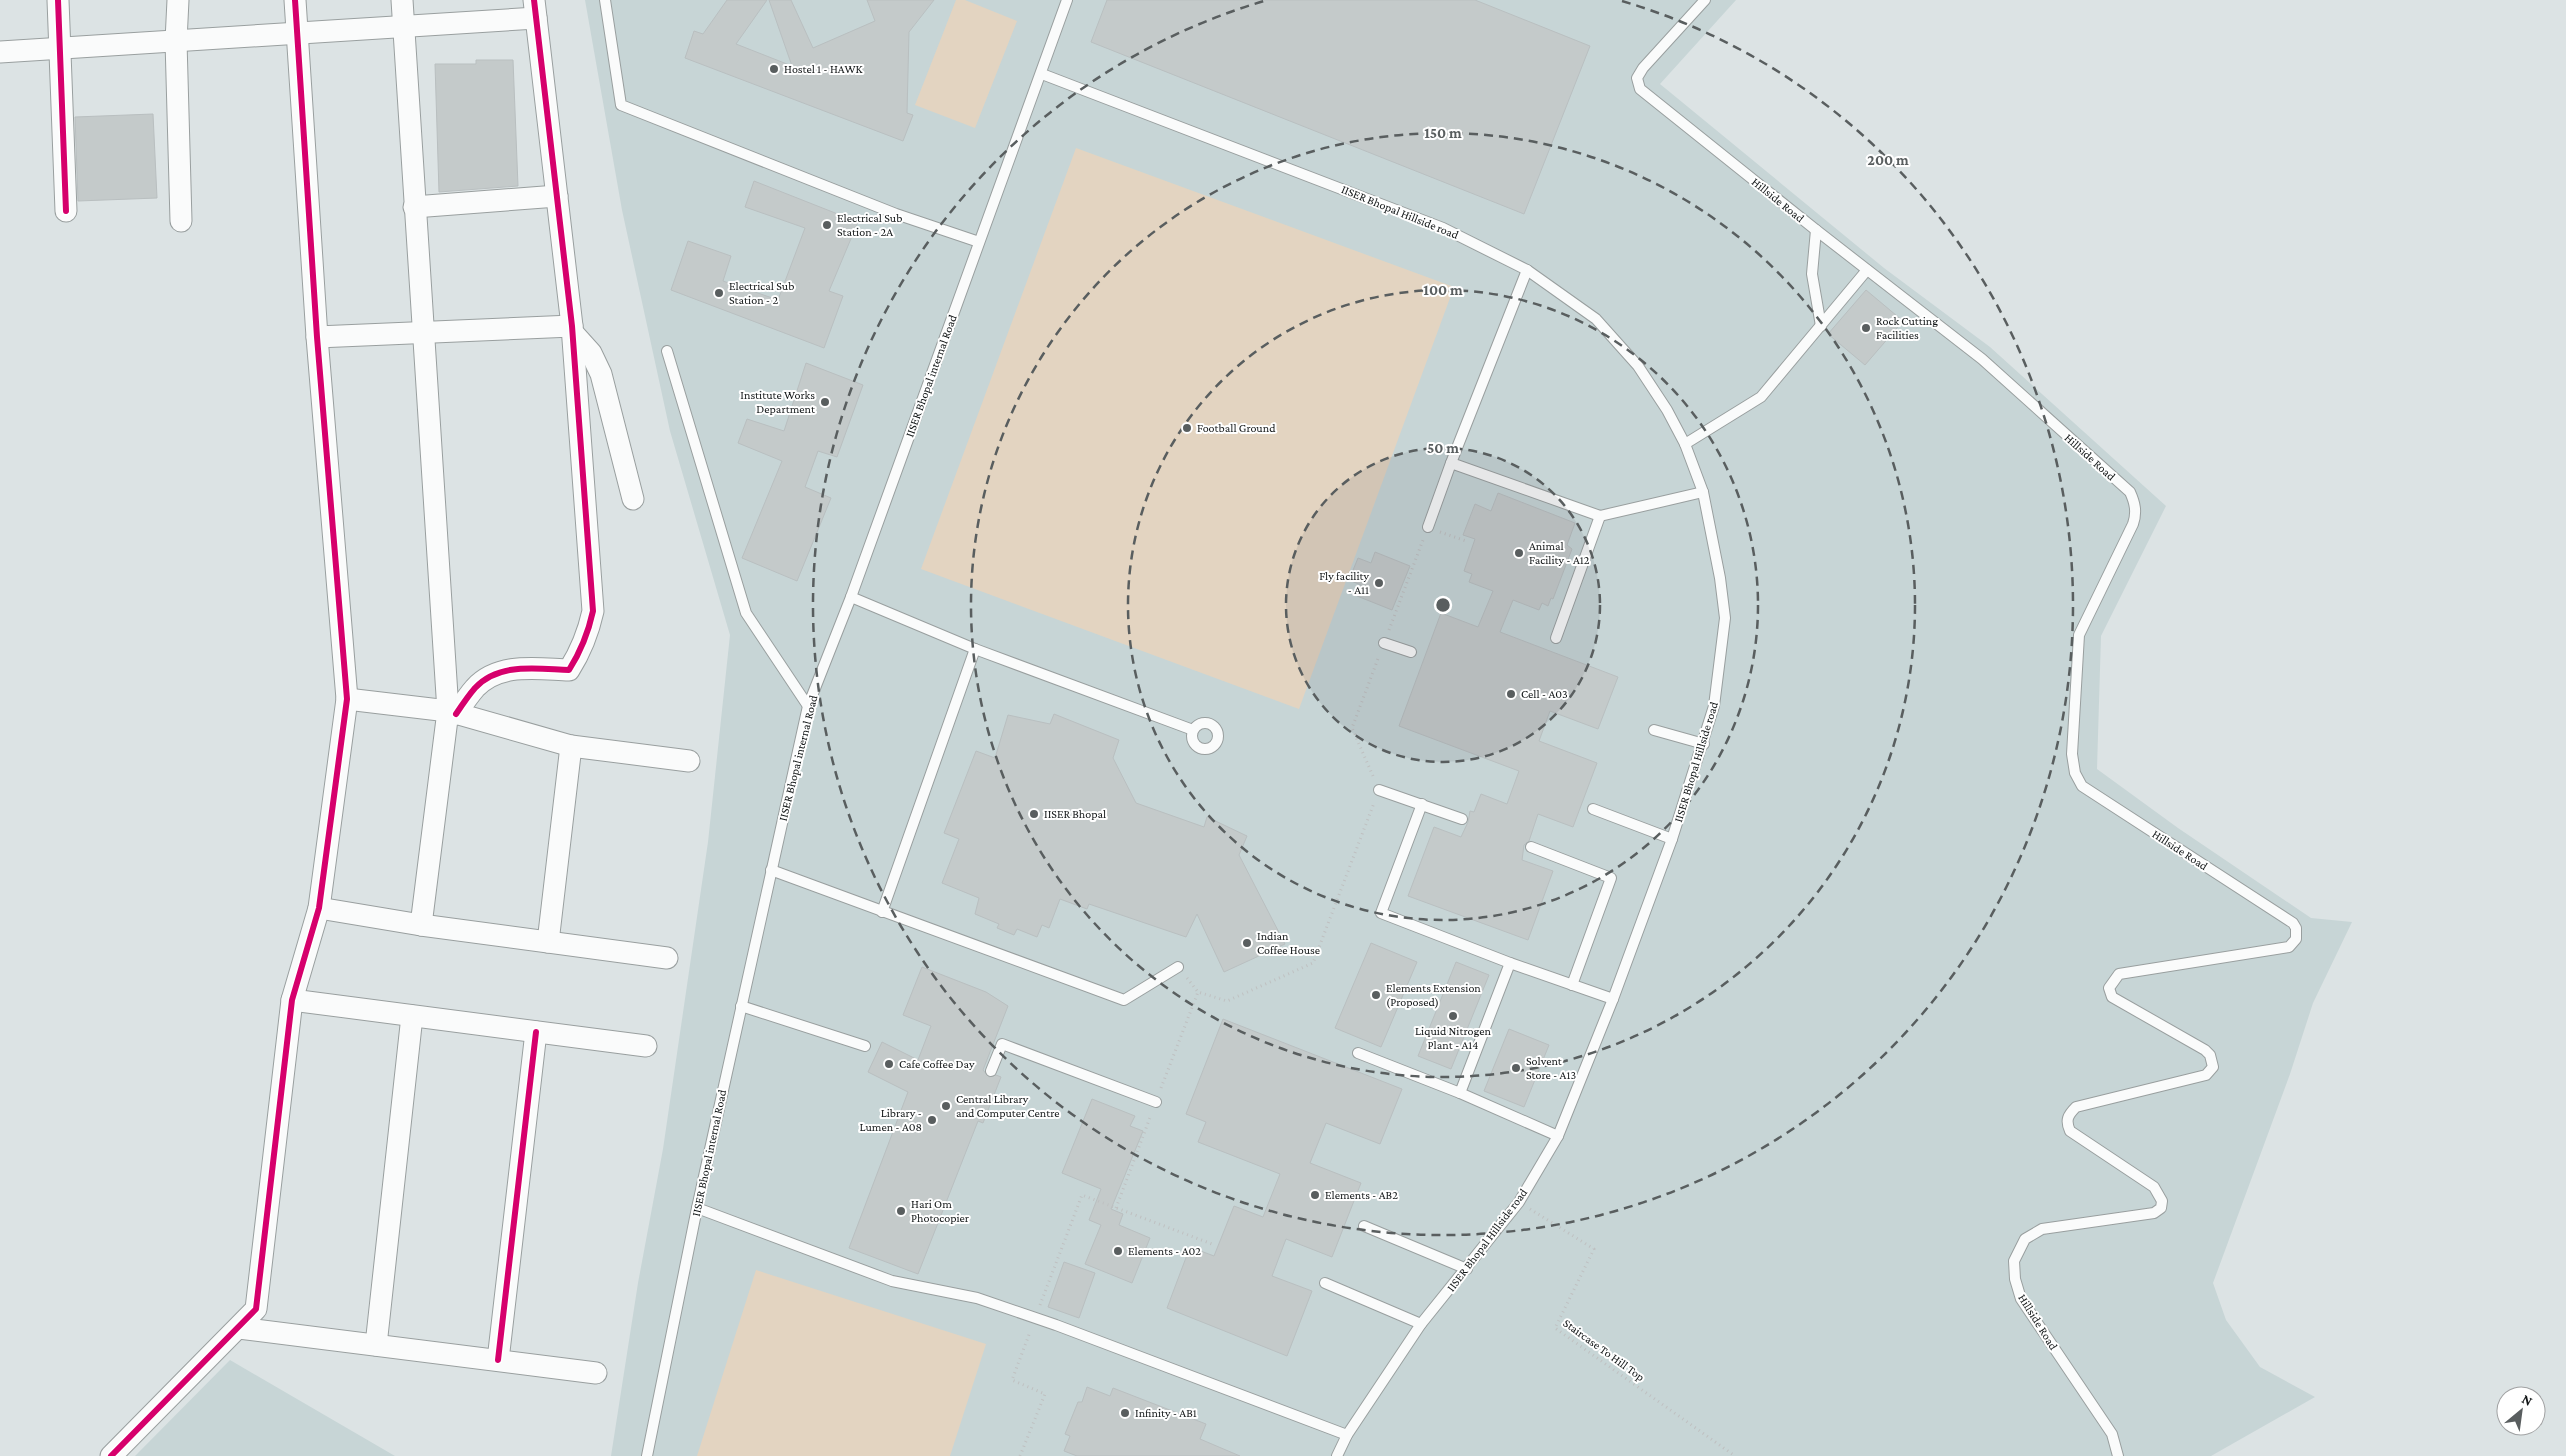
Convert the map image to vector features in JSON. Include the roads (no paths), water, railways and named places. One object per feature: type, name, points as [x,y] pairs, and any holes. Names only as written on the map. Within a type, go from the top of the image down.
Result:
[{"type":"street","points":[[58,0],[66,211]]},
{"type":"street","points":[[178,0],[176,41],[181,220]]},
{"type":"street","points":[[111,1456],[256,1309],[292,1000],[319,908],[347,699],[317,337],[294,0]]},
{"type":"street","points":[[402,0],[422,332],[452,713],[421,925]]},
{"type":"street","points":[[0,52],[403,27],[535,9],[572,330],[593,611],[589,632],[581,651],[569,670],[515,668],[500,672],[475,687],[452,713]]},
{"type":"street","points":[[414,207],[556,196]]},
{"type":"street","points":[[317,337],[422,332],[572,330]]},
{"type":"street","points":[[572,330],[591,353],[601,374],[633,499]]},
{"type":"street","points":[[347,699],[452,713],[571,746],[689,760]]},
{"type":"street","points":[[548,942],[571,746]]},
{"type":"street","points":[[319,908],[421,925],[667,958]]},
{"type":"street","points":[[292,1000],[646,1046]]},
{"type":"street","points":[[376,1345],[412,1016]]},
{"type":"street","points":[[498,1360],[536,1032]]},
{"type":"street","points":[[239,1328],[596,1373]]},
{"type":"lane","points":[[605,0],[621,105],[896,214],[979,242]]},
{"type":"lane","name":"IISER Bhopal internal Road","points":[[648,1456],[697,1208],[808,706],[852,597],[979,242],[1042,74],[1067,0]]},
{"type":"lane","name":"Hillside Road","points":[[1705,0],[1643,68],[1638,78],[1640,89],[1816,230],[1982,359],[2130,492],[2134,500],[2136,514],[2133,524],[2079,635],[2072,754],[2077,779],[2082,786],[2293,923],[2297,933],[2296,939],[2289,947],[2119,974],[2114,979],[2109,988],[2112,997],[2205,1050],[2210,1055],[2213,1067],[2206,1075],[2076,1107],[2069,1114],[2067,1124],[2070,1131],[2154,1186],[2162,1201],[2161,1208],[2154,1213],[2042,1229],[2025,1239],[2014,1261],[2021,1299],[2112,1434],[2118,1456]]},
{"type":"lane","name":"IISER Bhopal Hillside road","points":[[1042,74],[1444,228],[1527,270],[1596,319],[1638,366],[1667,410],[1685,444],[1703,492],[1720,578],[1725,618],[1714,706],[1704,744],[1672,839],[1613,999],[1558,1136],[1519,1202],[1421,1324],[1347,1435],[1337,1456]]},
{"type":"lane","points":[[1816,230],[1812,274],[1820,326]]},
{"type":"lane","points":[[1428,528],[1451,463],[1527,270]]},
{"type":"lane","points":[[1685,444],[1761,397],[1867,270]]},
{"type":"lane","points":[[667,351],[746,613],[808,706]]},
{"type":"lane","points":[[1451,463],[1600,516],[1703,492]]},
{"type":"lane","points":[[1556,638],[1600,516]]},
{"type":"lane","points":[[852,597],[975,649],[1193,730]]},
{"type":"lane","points":[[1384,643],[1411,652]]},
{"type":"lane","points":[[882,912],[975,649]]},
{"type":"lane","points":[[1654,730],[1704,744]]},
{"type":"lane","points":[[1379,790],[1462,819]]},
{"type":"lane","points":[[1422,804],[1381,912],[1510,963],[1613,999]]},
{"type":"lane","points":[[1593,808],[1672,839]]},
{"type":"lane","points":[[1531,847],[1611,878],[1572,985]]},
{"type":"lane","points":[[771,870],[1124,1000],[1178,967]]},
{"type":"lane","points":[[1460,1093],[1510,963]]},
{"type":"lane","points":[[741,1006],[865,1046]]},
{"type":"lane","points":[[990,1071],[1002,1044],[1156,1102]]},
{"type":"lane","points":[[1358,1053],[1460,1093],[1558,1136]]},
{"type":"lane","points":[[697,1208],[892,1281],[977,1298],[1035,1318],[1347,1435]]},
{"type":"lane","points":[[1364,1226],[1467,1269]]},
{"type":"lane","points":[[1325,1283],[1421,1324]]},
{"type":"place","name":"Hostel 1 - HAWK","points":[[774,69]]},
{"type":"place","name":"Electrical Sub Station - 2A","points":[[827,225]]},
{"type":"place","name":"Electrical Sub Station - 2","points":[[719,293]]},
{"type":"place","name":"Rock Cutting Facilities","points":[[1866,328]]},
{"type":"place","name":"Institute Works Department","points":[[825,402]]},
{"type":"place","name":"Football Ground","points":[[1187,428]]},
{"type":"place","name":"Animal Facility - A12","points":[[1519,553]]},
{"type":"place","name":"Fly facility - A11","points":[[1379,583]]},
{"type":"place","name":"Cell - A03","points":[[1511,694]]},
{"type":"place","name":"IISER Bhopal","points":[[1034,814]]},
{"type":"place","name":"Indian Coffee House","points":[[1247,943]]},
{"type":"place","name":"Elements Extension (Proposed)","points":[[1376,995]]},
{"type":"place","name":"Liquid Nitrogen Plant - A14","points":[[1453,1016]]},
{"type":"place","name":"Cafe Coffee Day","points":[[889,1064]]},
{"type":"place","name":"Solvent Store - A13","points":[[1516,1068]]},
{"type":"place","name":"Central Library and Computer Centre","points":[[946,1106]]},
{"type":"place","name":"Library - Lumen - A08","points":[[932,1120]]},
{"type":"place","name":"Elements - AB2","points":[[1315,1195]]},
{"type":"place","name":"Hari Om Photocopier","points":[[901,1211]]},
{"type":"place","name":"Elements - A02","points":[[1118,1251]]},
{"type":"place","name":"Infinity - AB1","points":[[1125,1413]]}]
